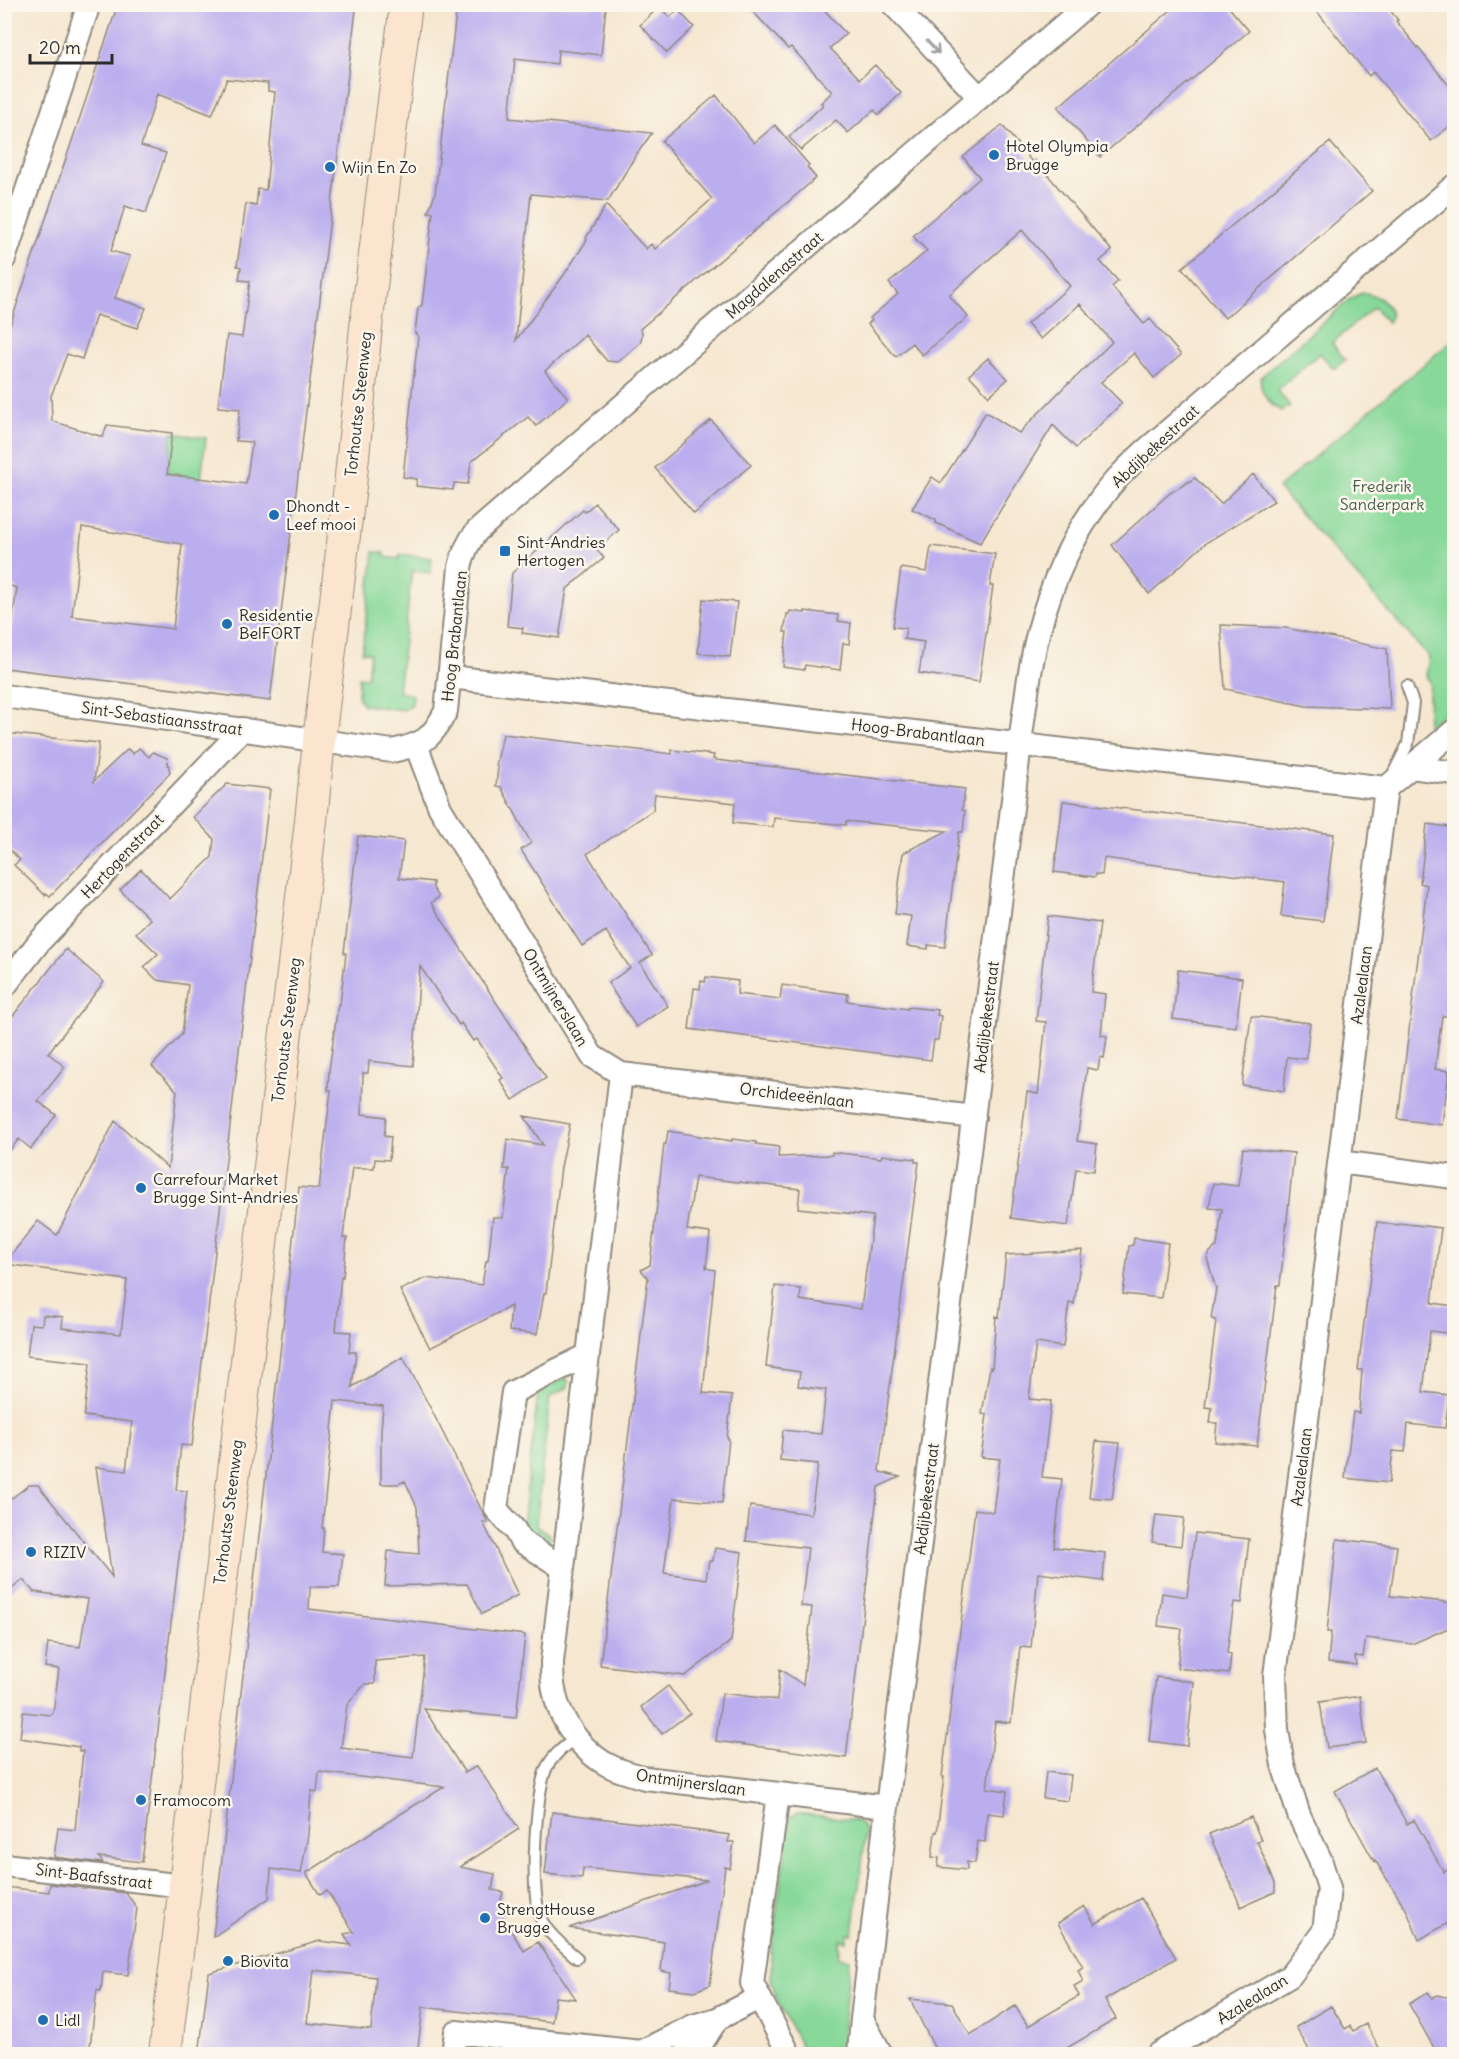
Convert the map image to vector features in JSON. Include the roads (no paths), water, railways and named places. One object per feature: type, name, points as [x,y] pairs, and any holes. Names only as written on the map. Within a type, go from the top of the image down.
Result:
[{"type":"main road","name":"Torhoutse Steenweg","points":[[165,2055],[350,486],[367,315],[406,4]]},
{"type":"street","points":[[4,259],[89,4]]},
{"type":"street","points":[[893,4],[979,97]]},
{"type":"street","name":"Magdalenastraat","points":[[464,550],[477,531],[1088,4]]},
{"type":"street","name":"Abdijbekestraat","points":[[860,2055],[862,2019],[887,1807],[1020,744],[1039,631],[1054,586],[1074,541],[1099,501],[1121,474],[1146,450],[1455,186]]},
{"type":"street","name":"Hoog Brabantlaan","points":[[416,745],[435,732],[446,711],[460,567],[464,550]]},
{"type":"street","name":"Hoog-Brabantlaan","points":[[450,677],[1386,788]]},
{"type":"street","name":"Sint-Sebastiaansstraat","points":[[4,696],[319,740]]},
{"type":"street","name":"Hertogenstraat","points":[[4,987],[39,942],[243,729]]},
{"type":"street","points":[[1386,788],[1455,731]]},
{"type":"street","points":[[319,740],[393,750],[416,745]]},
{"type":"street","name":"Ontmijnerslaan","points":[[416,745],[440,808],[592,1056],[621,1074],[552,1662],[554,1692],[562,1716],[576,1738],[593,1755],[613,1768],[645,1778],[887,1807]]},
{"type":"street","points":[[1411,767],[1455,773]]},
{"type":"street","name":"Azalealaan","points":[[1159,2055],[1290,1976],[1324,1931],[1329,1888],[1320,1859],[1299,1815],[1283,1765],[1277,1730],[1275,1676],[1386,788]]},
{"type":"street","name":"Orchideeënlaan","points":[[621,1074],[974,1117]]},
{"type":"street","points":[[1339,1162],[1455,1177]]},
{"type":"street","points":[[563,1568],[521,1541],[514,1529],[496,1509],[513,1392],[588,1355]]},
{"type":"street","points":[[778,1794],[752,1983],[789,2055]]},
{"type":"street","name":"Sint-Baafsstraat","points":[[4,1865],[184,1886]]},
{"type":"street","points":[[453,2055],[456,2032],[641,2052],[693,2026],[717,2019],[759,1998]]},
{"type":"street","points":[[685,2055],[699,2047],[717,2019]]},
{"type":"street","points":[[862,2019],[882,2055]]},
{"type":"lane","points":[[1386,788],[1408,744],[1413,703],[1407,686]]},
{"type":"lane","points":[[576,1738],[557,1753],[541,1785],[535,1888],[536,1908],[542,1922],[576,1958]]},
{"type":"place","name":"Hotel Olympia Brugge","points":[[994,155]]},
{"type":"place","name":"Wijn En Zo","points":[[330,167]]},
{"type":"place","name":"Dhondt - Leef mooi","points":[[274,515]]},
{"type":"place","name":"Sint-Andries Hertogen","points":[[505,551]]},
{"type":"place","name":"Residentie BelFORT","points":[[227,624]]},
{"type":"place","name":"Carrefour Market Brugge Sint-Andries","points":[[141,1188]]},
{"type":"place","name":"RIZIV","points":[[31,1552]]},
{"type":"place","name":"Framocom","points":[[141,1800]]},
{"type":"place","name":"StrengtHouse Brugge","points":[[485,1918]]},
{"type":"place","name":"Biovita","points":[[228,1961]]},
{"type":"place","name":"Lidl","points":[[43,2020]]},
{"type":"park label","name":"Frederik Sanderpark","points":[[1382,495]]}]
